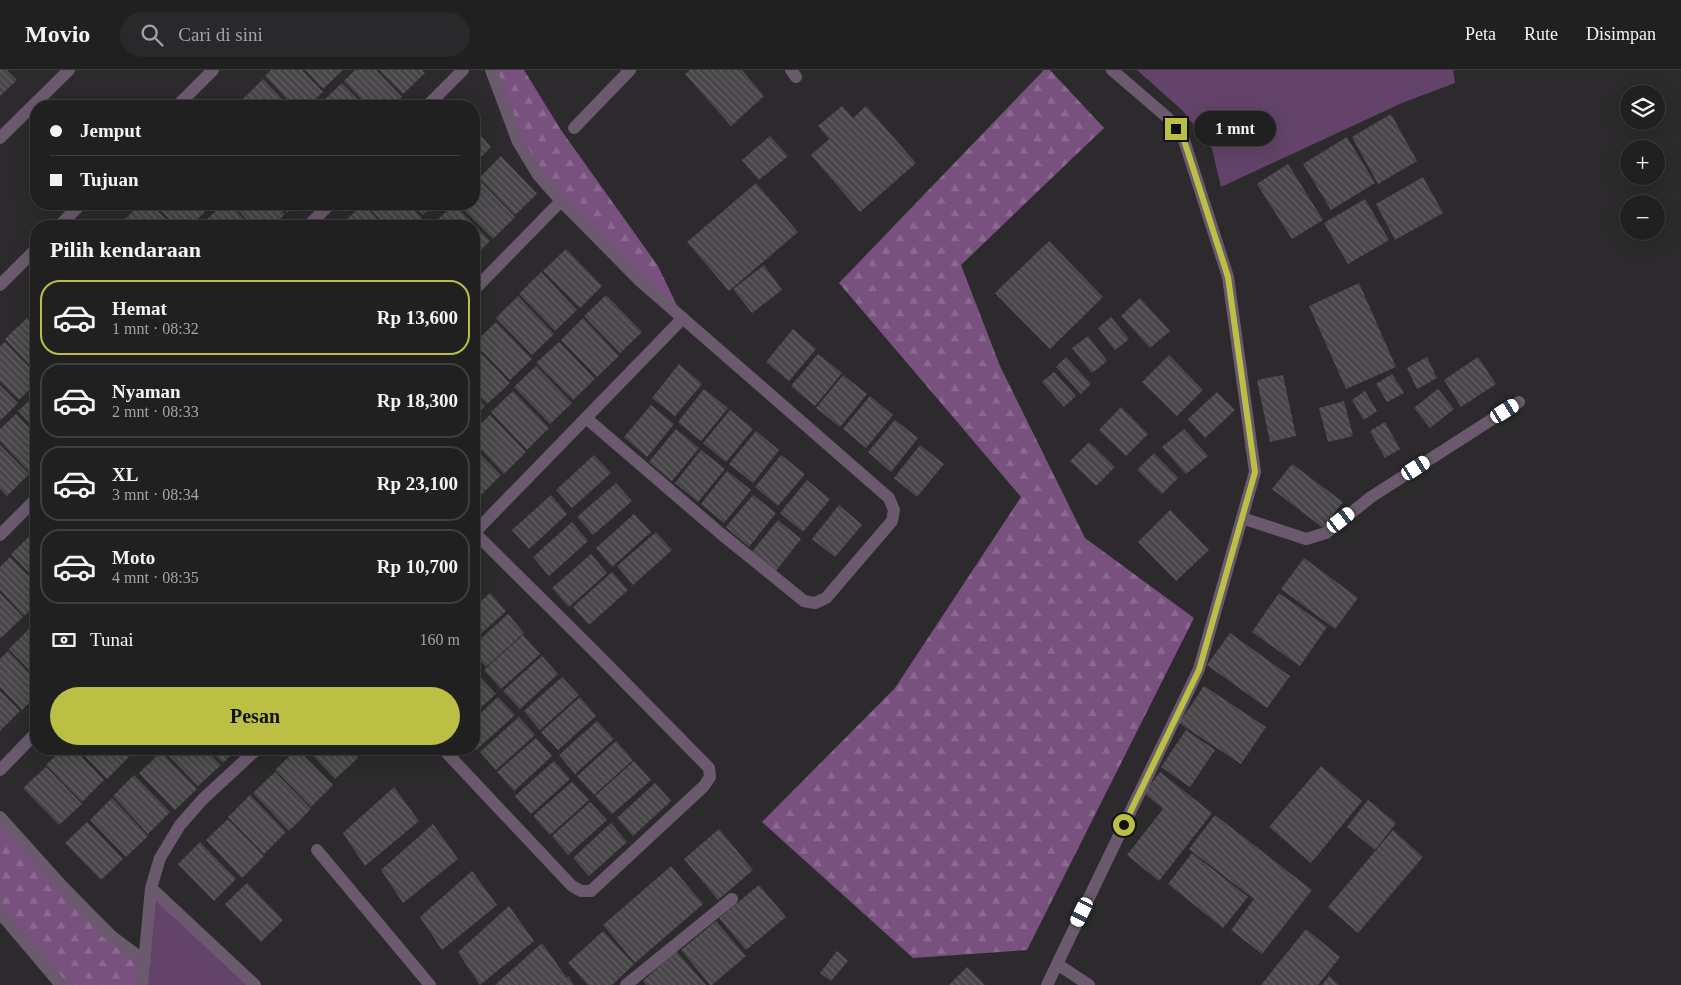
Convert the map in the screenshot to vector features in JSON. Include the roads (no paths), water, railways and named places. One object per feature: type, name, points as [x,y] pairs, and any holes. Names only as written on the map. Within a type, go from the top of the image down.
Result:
[{"type":"street","points":[[39,100],[69,70]]},
{"type":"street","points":[[184,100],[213,70]]},
{"type":"street","points":[[433,100],[463,70]]},
{"type":"street","points":[[491,70],[518,142],[538,175],[561,201],[640,281],[889,498],[894,510],[892,521],[826,598],[815,604],[804,601],[720,533],[586,418]]},
{"type":"street","points":[[574,128],[630,70]]},
{"type":"street","points":[[1047,985],[1199,670],[1255,472],[1228,277],[1184,140],[1168,118],[1112,70]]},
{"type":"street","points":[[0,138],[30,108]]},
{"type":"street","points":[[480,284],[561,201]]},
{"type":"street","points":[[65,220],[75,210]]},
{"type":"street","points":[[314,220],[324,210]]},
{"type":"street","points":[[0,285],[30,255]]},
{"type":"street","points":[[480,527],[683,318]]},
{"type":"street","points":[[1242,518],[1306,539],[1326,533],[1371,497],[1519,402]]},
{"type":"street","points":[[0,535],[30,505]]},
{"type":"street","points":[[449,755],[572,886],[581,891],[591,891],[704,786],[710,777],[710,768],[602,658],[480,539]]},
{"type":"street","points":[[0,770],[30,739]]},
{"type":"street","points":[[142,985],[151,888],[160,858],[180,825],[203,799],[251,755]]},
{"type":"street","points":[[0,817],[63,887],[110,935],[145,961]]},
{"type":"street","points":[[317,850],[430,985]]},
{"type":"street","points":[[151,888],[255,985]]},
{"type":"street","points":[[626,985],[732,899]]},
{"type":"street","points":[[0,913],[61,985]]},
{"type":"street","points":[[1056,964],[1089,985]]}]
